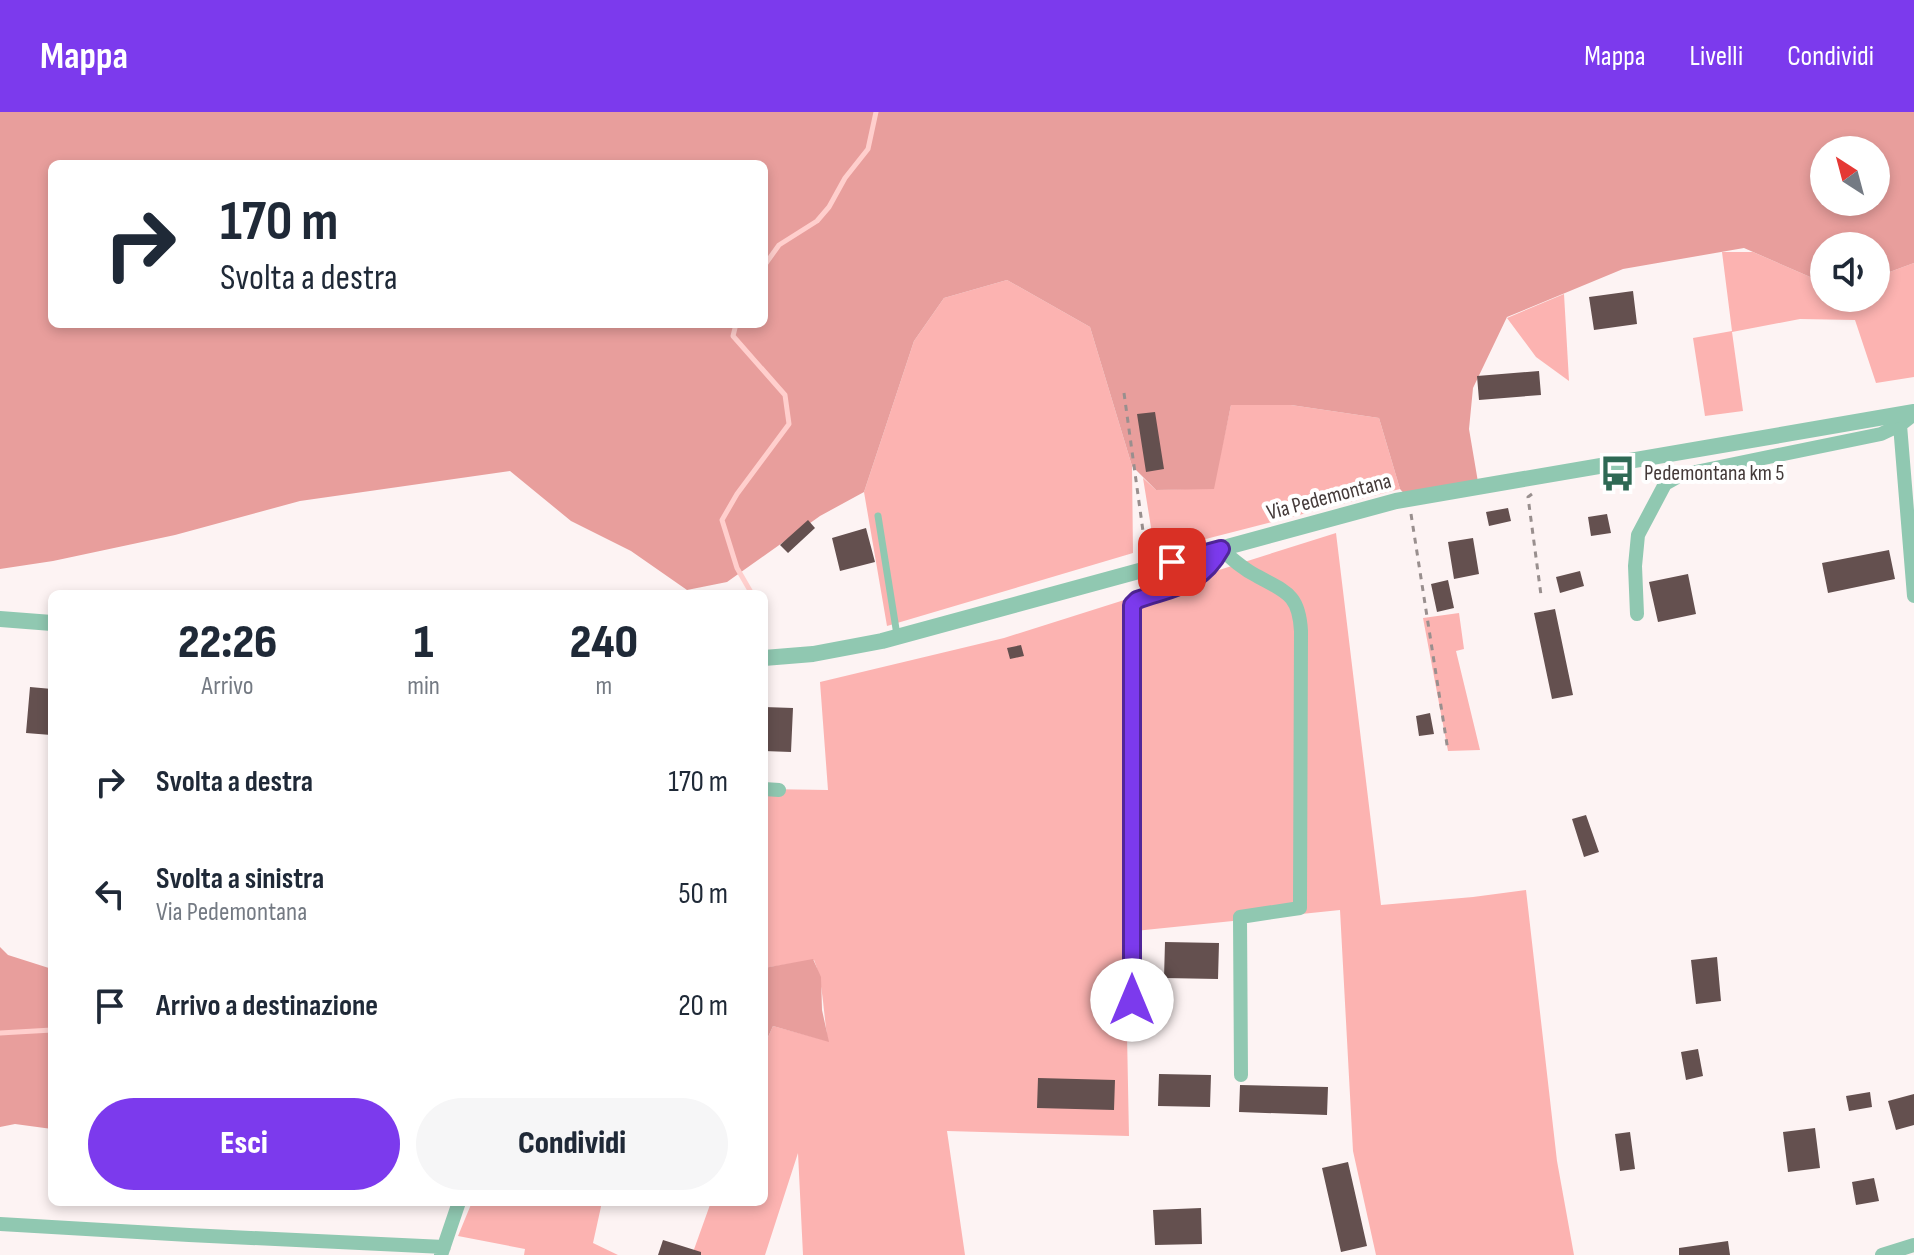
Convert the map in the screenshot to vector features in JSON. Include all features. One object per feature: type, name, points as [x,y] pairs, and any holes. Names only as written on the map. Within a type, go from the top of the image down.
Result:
[{"type":"street","name":"Via Pedemontana","points":[[768,658],[825,652],[897,637],[1409,499],[1914,413]]},
{"type":"street","points":[[1637,614],[1635,566],[1638,535],[1665,484],[1681,475],[1881,434],[1900,425],[1914,413]]},
{"type":"street","points":[[1900,425],[1914,596]]},
{"type":"street","points":[[1132,1000],[1132,605],[1137,600],[1204,573],[1221,549],[1245,569],[1288,593],[1297,606],[1301,631],[1300,908],[1240,917],[1241,1075]]},
{"type":"street","points":[[0,619],[48,623]]},
{"type":"street","points":[[0,1224],[442,1251],[458,1206]]},
{"type":"street","points":[[1882,1255],[1914,1245]]},
{"type":"lane","points":[[878,516],[897,637]]},
{"type":"path","points":[[1124,393],[1148,569]]},
{"type":"path","points":[[1541,595],[1528,497],[1552,475]]},
{"type":"path","points":[[1409,499],[1448,751]]},
{"type":"shaded area","points":[[0,112],[1914,112],[1914,263],[1890,272],[1890,232],[1810,232],[1810,277],[1744,248],[1623,269],[1507,317],[1473,388],[1469,429],[1479,488],[1409,499],[1400,489],[1379,418],[1291,405],[1231,405],[1214,489],[1156,490],[1132,466],[1090,327],[1007,280],[944,298],[914,341],[864,492],[820,516],[727,582],[687,590],[631,551],[571,521],[510,471],[300,501],[175,535],[0,569]]},
{"type":"shaded area","points":[[1722,252],[1753,252],[1810,277],[1810,312],[1890,312],[1890,272],[1914,263],[1914,377],[1876,383],[1855,320],[1800,319],[1732,332],[1743,411],[1705,416],[1693,338],[1732,331]]},
{"type":"shaded area","points":[[1007,280],[1090,327],[1132,466],[1133,553],[887,626],[864,492],[914,341],[944,298]]},
{"type":"shaded area","points":[[1564,294],[1569,381],[1536,357],[1507,318]]},
{"type":"shaded area","points":[[1231,405],[1291,405],[1379,418],[1400,489],[1155,552],[1143,478],[1156,490],[1213,488]]},
{"type":"shaded area","points":[[1336,533],[1381,905],[1526,890],[1557,1161],[1574,1255],[1376,1255],[1353,1151],[1340,910],[1125,932],[1129,1136],[947,1131],[965,1255],[803,1255],[798,1153],[765,1255],[692,1255],[710,1206],[768,1206],[768,1037],[773,1026],[828,1041],[822,989],[814,960],[768,967],[768,789],[828,790],[820,682],[1004,638]]},
{"type":"shaded area","points":[[1459,613],[1464,649],[1456,651],[1480,750],[1448,751],[1423,618]]},
{"type":"shaded area","points":[[0,947],[8,955],[48,968],[48,1128],[15,1124],[0,1127]]},
{"type":"shaded area","points":[[813,959],[821,977],[822,1010],[829,1042],[773,1026],[768,1037],[768,967]]},
{"type":"shaded area","points":[[470,1206],[601,1206],[593,1243],[618,1255],[524,1255],[525,1249],[458,1236]]},
{"type":"building","points":[[1633,291],[1637,324],[1594,330],[1589,297]]},
{"type":"building","points":[[1539,371],[1541,395],[1479,400],[1477,376]]},
{"type":"building","points":[[1155,412],[1164,469],[1146,472],[1137,414]]},
{"type":"building","points":[[1508,508],[1511,521],[1489,526],[1486,512]]},
{"type":"building","points":[[1607,514],[1611,533],[1591,536],[1588,517]]},
{"type":"building","points":[[808,520],[815,528],[788,553],[780,545]]},
{"type":"building","points":[[866,528],[875,562],[840,571],[832,538]]},
{"type":"building","points":[[1473,538],[1479,574],[1454,579],[1448,542]]},
{"type":"building","points":[[1889,550],[1895,579],[1828,593],[1822,563]]},
{"type":"building","points":[[1580,571],[1584,586],[1560,593],[1556,577]]},
{"type":"building","points":[[1688,574],[1696,614],[1658,622],[1649,582]]},
{"type":"building","points":[[1448,580],[1454,608],[1437,612],[1431,584]]},
{"type":"building","points":[[1555,609],[1573,695],[1552,699],[1534,613]]},
{"type":"building","points":[[1021,645],[1024,656],[1010,659],[1007,648]]},
{"type":"building","points":[[30,687],[48,689],[48,735],[26,733]]},
{"type":"building","points":[[768,707],[793,708],[791,752],[768,751]]},
{"type":"building","points":[[1430,713],[1434,734],[1419,736],[1416,716]]},
{"type":"building","points":[[1586,815],[1599,852],[1584,857],[1572,819]]},
{"type":"building","points":[[1165,942],[1219,943],[1218,979],[1164,978]]},
{"type":"building","points":[[1717,957],[1721,1001],[1696,1004],[1691,960]]},
{"type":"building","points":[[1698,1049],[1703,1076],[1686,1080],[1681,1052]]},
{"type":"building","points":[[1159,1074],[1211,1075],[1210,1107],[1158,1106]]},
{"type":"building","points":[[1038,1078],[1115,1080],[1114,1110],[1037,1108]]},
{"type":"building","points":[[1240,1085],[1328,1087],[1327,1115],[1239,1112]]},
{"type":"building","points":[[1870,1092],[1872,1107],[1849,1111],[1846,1096]]},
{"type":"building","points":[[1914,1094],[1914,1125],[1896,1130],[1888,1101]]},
{"type":"building","points":[[1815,1128],[1820,1168],[1788,1172],[1783,1132]]},
{"type":"building","points":[[1630,1132],[1635,1169],[1620,1171],[1615,1134]]},
{"type":"building","points":[[1348,1162],[1367,1246],[1341,1252],[1322,1168]]},
{"type":"building","points":[[1874,1178],[1879,1201],[1856,1205],[1852,1182]]},
{"type":"building","points":[[1201,1208],[1202,1244],[1155,1245],[1153,1210]]},
{"type":"building","points":[[663,1240],[701,1252],[701,1255],[658,1255]]},
{"type":"building","points":[[1728,1241],[1730,1255],[1679,1255],[1679,1248]]},
{"type":"waterway","points":[[768,260],[779,245],[817,221],[829,207],[845,178],[868,149],[876,112]]},
{"type":"waterway","points":[[735,328],[733,336],[785,395],[789,424],[737,494],[722,520],[737,568],[750,590]]},
{"type":"waterway","points":[[0,1033],[48,1030]]},
{"type":"place","name":"Pedemontana km 5","points":[[1618,473]]},
{"type":"route","points":[[1132,1000],[1132,605],[1137,600],[1204,573],[1221,549],[1172,562]]}]
